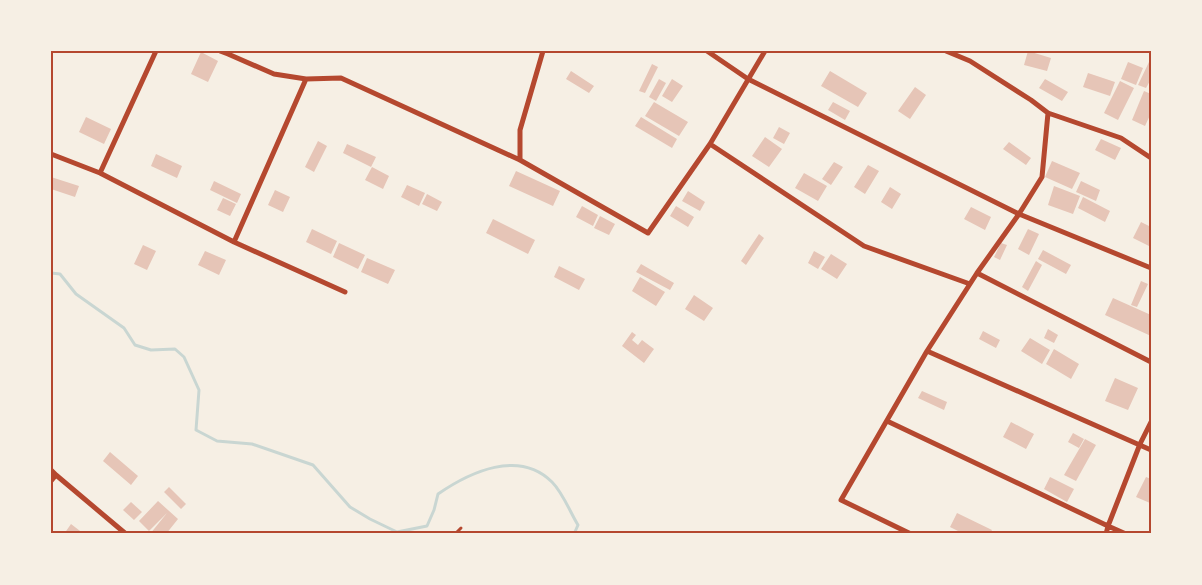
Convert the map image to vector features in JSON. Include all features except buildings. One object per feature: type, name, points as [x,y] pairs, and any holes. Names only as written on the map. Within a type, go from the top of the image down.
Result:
[{"type":"street","points":[[100,173],[156,51]]},
{"type":"street","points":[[220,51],[229,53],[274,74],[306,79],[341,78],[520,160],[648,233],[710,144],[765,51]]},
{"type":"street","points":[[520,160],[520,130],[543,51]]},
{"type":"street","points":[[708,51],[748,79],[1019,214],[1151,268]]},
{"type":"street","points":[[946,51],[970,61],[1048,113],[1121,138],[1151,158]]},
{"type":"street","points":[[234,242],[306,79]]},
{"type":"street","points":[[911,534],[841,500],[927,351],[1042,177],[1048,113]]},
{"type":"street","points":[[710,144],[864,246],[970,284]]},
{"type":"street","points":[[51,154],[100,173],[234,242],[345,292]]},
{"type":"street","points":[[977,273],[1151,362]]},
{"type":"street","points":[[927,351],[1151,450]]},
{"type":"street","points":[[886,421],[1126,534]]},
{"type":"street","points":[[1106,534],[1140,444],[1151,422]]},
{"type":"street","points":[[51,470],[126,534]]},
{"type":"street","points":[[51,481],[56,475]]},
{"type":"lane","points":[[455,534],[461,528]]},
{"type":"waterway","points":[[51,273],[60,274],[76,294],[124,328],[135,345],[151,350],[175,349],[184,357],[199,390],[196,430],[217,441],[252,444],[313,465],[350,507],[370,519],[397,532],[427,526],[438,494],[479,472],[510,465],[525,467],[539,472],[556,486],[578,525],[574,534]]}]
